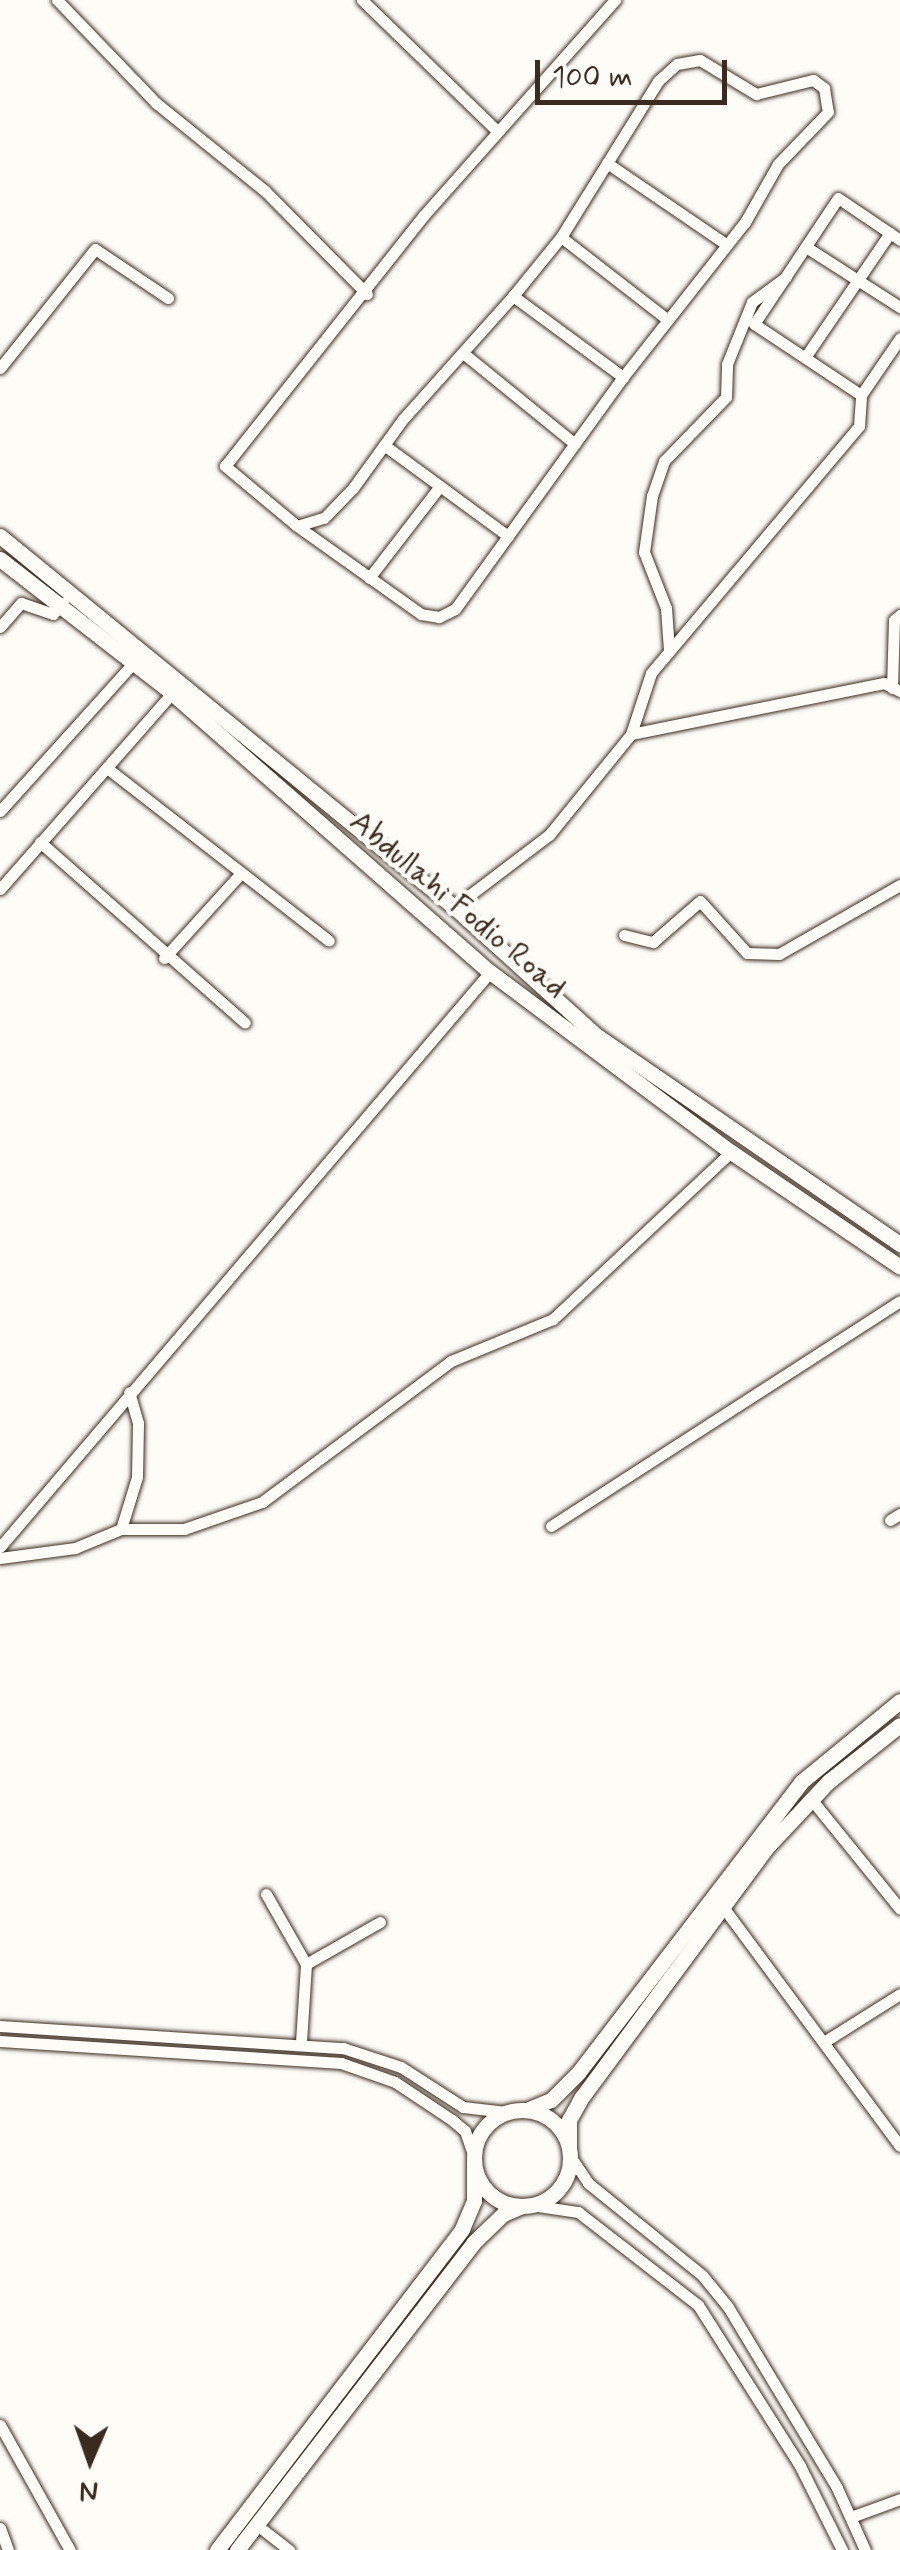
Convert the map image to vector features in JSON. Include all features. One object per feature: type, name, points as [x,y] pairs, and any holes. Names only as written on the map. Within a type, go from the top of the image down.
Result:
[{"type":"main road","name":"Abdullahi Fodio Road","points":[[0,536],[454,907],[598,1036],[900,1244]]},
{"type":"main road","name":"Abdullahi Fodio Road","points":[[0,558],[172,693],[490,972],[730,1152],[900,1267]]},
{"type":"main road","points":[[217,2550],[462,2228],[474,2201],[473,2159],[484,2128],[506,2112],[527,2110],[551,2100],[578,2073],[800,1782],[900,1701]]},
{"type":"main road","points":[[238,2550],[473,2243],[502,2214],[560,2188],[570,2151],[569,2120],[582,2098],[723,1907],[810,1799],[900,1725]]},
{"type":"main road","points":[[527,2110],[554,2122],[570,2151]]},
{"type":"main road","points":[[473,2159],[485,2190],[527,2206]]},
{"type":"street","points":[[57,0],[156,103],[265,190],[367,294]]},
{"type":"street","points":[[362,0],[496,130]]},
{"type":"street","points":[[297,526],[324,518],[513,296],[561,237],[658,81],[682,62],[700,60],[756,94],[812,80],[824,88],[828,112],[778,164],[727,244],[445,616],[422,614],[297,526],[224,466],[496,130],[615,0]]},
{"type":"street","points":[[608,163],[727,244]]},
{"type":"street","points":[[806,356],[857,279],[895,236],[838,198],[754,324],[861,396]]},
{"type":"street","points":[[561,237],[668,320]]},
{"type":"street","points":[[806,247],[900,308]]},
{"type":"street","points":[[0,368],[95,249],[168,298]]},
{"type":"street","points":[[669,650],[666,608],[644,552],[652,496],[664,460],[726,397],[728,364],[752,302],[786,277]]},
{"type":"street","points":[[513,296],[623,377]]},
{"type":"street","points":[[454,907],[549,836],[631,734],[642,689],[669,650],[859,426],[861,396],[900,338]]},
{"type":"street","points":[[463,353],[576,444]]},
{"type":"street","points":[[384,445],[508,536]]},
{"type":"street","points":[[369,578],[440,486]]},
{"type":"street","points":[[0,627],[26,601],[53,614],[63,604]]},
{"type":"street","points":[[631,734],[732,709],[884,683],[896,689],[894,620],[900,615]]},
{"type":"street","points":[[0,811],[134,662]]},
{"type":"street","points":[[0,888],[172,693]]},
{"type":"street","points":[[106,768],[329,941]]},
{"type":"street","points":[[40,842],[164,958],[244,1024]]},
{"type":"street","points":[[164,958],[242,873]]},
{"type":"street","points":[[624,935],[653,942],[700,900],[747,953],[779,954],[900,885]]},
{"type":"street","points":[[0,1547],[490,972]]},
{"type":"street","points":[[0,1558],[75,1548],[121,1530],[184,1529],[262,1502],[451,1361],[554,1319],[730,1152]]},
{"type":"street","points":[[552,1526],[900,1301]]},
{"type":"street","points":[[121,1530],[137,1477],[138,1423],[129,1392]]},
{"type":"street","points":[[810,1799],[900,1909]]},
{"type":"street","points":[[266,1894],[306,1964],[300,2042]]},
{"type":"street","points":[[723,1907],[827,2040],[900,2146]]},
{"type":"street","points":[[306,1964],[380,1922]]},
{"type":"street","points":[[827,2040],[900,1994]]},
{"type":"street","points":[[0,2026],[300,2042],[372,2054],[463,2107],[506,2112]]},
{"type":"street","points":[[0,2041],[341,2064],[394,2082],[452,2120],[465,2131],[473,2159]]},
{"type":"street","points":[[570,2151],[588,2184],[702,2275],[728,2308],[851,2517],[865,2550]]},
{"type":"street","points":[[527,2206],[578,2212],[698,2305],[800,2466],[842,2550]]},
{"type":"street","points":[[0,2426],[70,2550]]},
{"type":"street","points":[[851,2517],[900,2499]]},
{"type":"street","points":[[257,2525],[289,2550]]},
{"type":"street","points":[[0,2528],[8,2550]]}]
